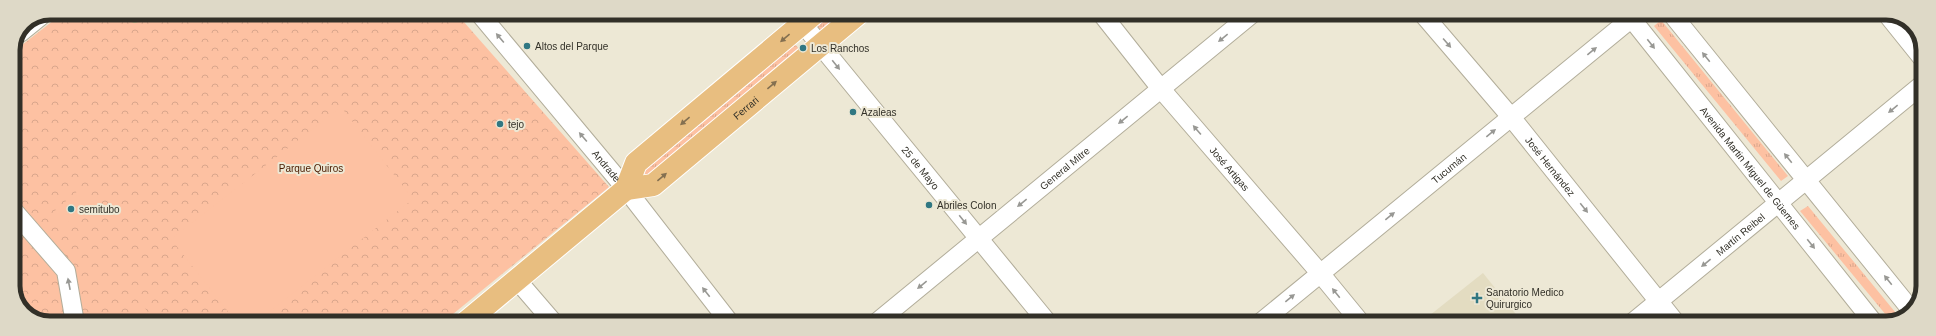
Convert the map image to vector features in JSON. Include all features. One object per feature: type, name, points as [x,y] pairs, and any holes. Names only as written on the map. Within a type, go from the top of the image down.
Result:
[{"type":"main road","points":[[473,316],[626,189],[636,162],[800,20]]},
{"type":"main road","name":"Ferrari","points":[[626,189],[653,185],[850,20]]},
{"type":"street","name":"Andrade","points":[[485,20],[626,189],[725,316]]},
{"type":"street","name":"25 de Mayo","points":[[805,20],[820,45],[1042,316]]},
{"type":"street","name":"José Artigas","points":[[1107,20],[1161,89],[1355,316]]},
{"type":"street","name":"General Mitre","points":[[885,316],[1245,20]]},
{"type":"street","name":"José Hernández","points":[[1428,20],[1511,117],[1670,316]]},
{"type":"street","name":"Tucumán","points":[[1268,316],[1511,117],[1626,20]]},
{"type":"street","name":"Avenida Martin Miguel de Güemes","points":[[1636,20],[1778,204],[1868,316]]},
{"type":"street","points":[[1677,20],[1908,306]]},
{"type":"street","points":[[1892,21],[1916,50]]},
{"type":"street","name":"Martín Reibel","points":[[1641,316],[1916,90]]},
{"type":"street","points":[[20,218],[66,271],[74,316]]},
{"type":"street","points":[[517,280],[548,316]]},
{"type":"shaded area","name":"Sanatorio Medico Quirurgico","points":[[1483,273],[1517,316],[1429,316]]},
{"type":"green space","name":"Parque Quiros","points":[[54,20],[462,20],[609,187],[451,316],[46,316],[37,313],[27,306],[22,298],[20,288],[21,46]]},
{"type":"green space","points":[[817,20],[837,20],[821,33],[813,23]]},
{"type":"green space","points":[[1661,20],[1788,176],[1781,181],[1654,26]]},
{"type":"green space","points":[[793,42],[801,51],[639,185],[631,175]]},
{"type":"green space","points":[[341,107],[413,199],[264,316],[232,316],[171,239]]},
{"type":"green space","name":"semitubo","points":[[80,189],[91,202],[62,228],[50,215]]},
{"type":"green space","points":[[1808,206],[1897,314],[1887,316],[1800,211]]},
{"type":"green space","points":[[144,307],[151,316],[132,316]]},
{"type":"water","points":[[127,20],[143,20],[139,22],[131,22]]},
{"type":"place","name":"Altos del Parque","points":[[527,46]]},
{"type":"place","name":"Los Ranchos","points":[[803,48]]},
{"type":"place","name":"Azaleas","points":[[853,112]]},
{"type":"place","name":"tejo","points":[[500,124]]},
{"type":"place","name":"Abriles Colon","points":[[929,205]]},
{"type":"place","name":"semitubo","points":[[71,209]]},
{"type":"place","name":"Sanatorio Medico Quirurgico","points":[[1477,298]]}]
